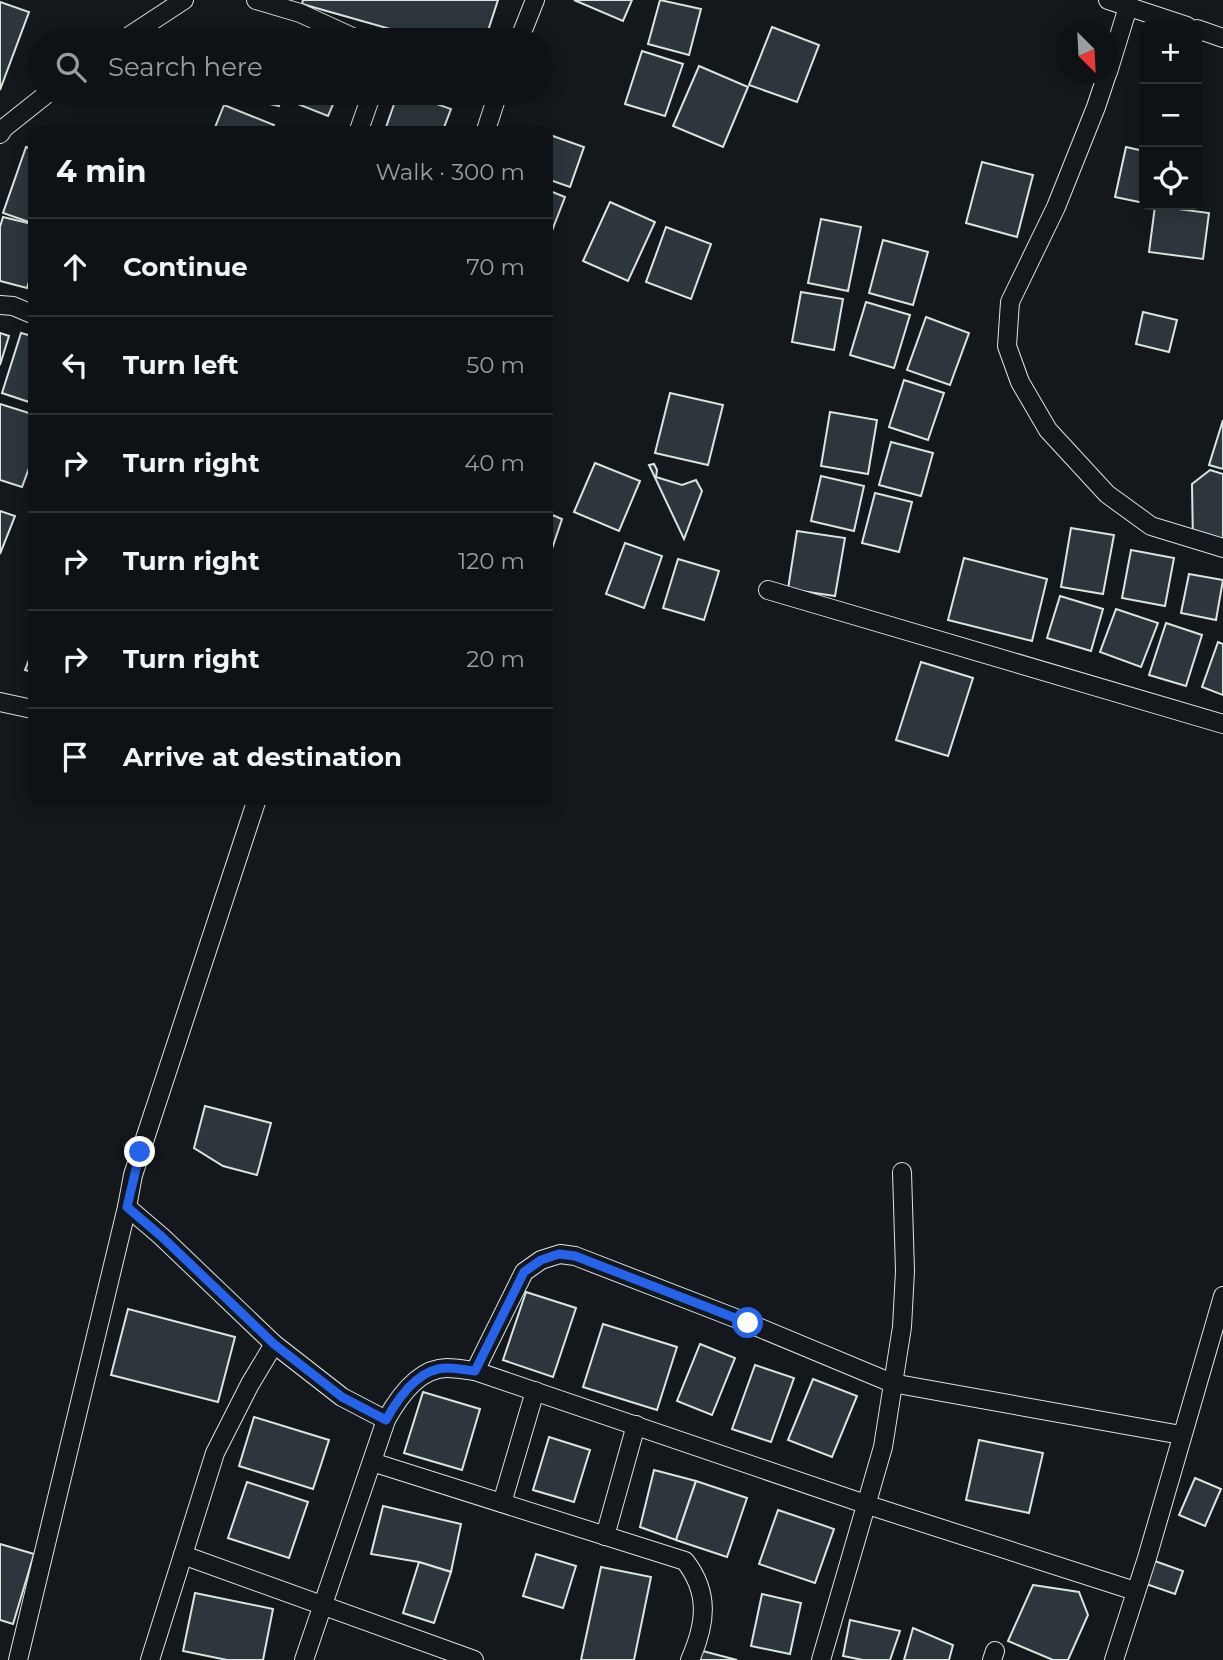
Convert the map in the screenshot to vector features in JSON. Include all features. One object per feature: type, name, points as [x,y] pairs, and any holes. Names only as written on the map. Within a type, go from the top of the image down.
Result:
[{"type":"street","points":[[141,28],[184,0]]},
{"type":"street","points":[[256,0],[300,13],[333,28]]},
{"type":"street","points":[[524,28],[535,0]]},
{"type":"street","points":[[1108,0],[1171,21]]},
{"type":"street","points":[[1118,38],[1128,7]]},
{"type":"street","points":[[1202,31],[1223,38]]},
{"type":"street","points":[[1103,84],[1056,207],[1010,302],[1007,346],[1020,382],[1048,430],[1107,494],[1151,526],[1223,548]]},
{"type":"street","points":[[0,134],[33,105]]},
{"type":"street","points":[[360,126],[368,105]]},
{"type":"street","points":[[487,126],[492,105]]},
{"type":"street","points":[[0,304],[28,312]]},
{"type":"street","points":[[768,590],[1223,724]]},
{"type":"street","points":[[0,702],[28,708]]},
{"type":"street","points":[[18,1660],[140,1152],[255,805]]},
{"type":"street","points":[[821,1660],[883,1447],[902,1327],[905,1271],[902,1172]]},
{"type":"street","points":[[127,1207],[274,1344],[342,1397],[386,1420]]},
{"type":"street","points":[[475,1371],[524,1272],[541,1260],[559,1254],[575,1256],[892,1383],[1181,1435]]},
{"type":"street","points":[[1114,1660],[1147,1558],[1223,1296]]},
{"type":"street","points":[[150,1660],[215,1453],[274,1344]]},
{"type":"street","points":[[304,1660],[386,1420],[400,1395],[418,1378],[444,1368],[475,1371],[868,1505],[1135,1591]]},
{"type":"street","points":[[502,1503],[536,1391]]},
{"type":"street","points":[[605,1536],[636,1426]]},
{"type":"street","points":[[372,1462],[685,1561],[695,1574],[705,1611],[690,1660]]},
{"type":"street","points":[[183,1555],[474,1660]]},
{"type":"building","points":[[303,0],[498,0],[489,28],[387,28],[302,4]]},
{"type":"building","points":[[574,0],[632,0],[623,21]]},
{"type":"building","points":[[660,0],[701,9],[689,55],[648,44]]},
{"type":"building","points":[[0,2],[29,12],[0,90]]},
{"type":"building","points":[[772,27],[819,45],[797,102],[749,85]]},
{"type":"building","points":[[642,51],[683,64],[665,116],[625,104]]},
{"type":"building","points":[[699,66],[748,87],[723,147],[673,126]]},
{"type":"building","points":[[224,105],[274,125],[274,126],[216,126]]},
{"type":"building","points":[[300,105],[333,105],[328,116]]},
{"type":"building","points":[[394,105],[440,105],[451,109],[445,126],[386,126]]},
{"type":"building","points":[[553,136],[584,147],[570,187],[553,181]]},
{"type":"building","points":[[26,147],[28,148],[28,222],[3,213]]},
{"type":"building","points":[[1126,147],[1139,150],[1139,202],[1115,197]]},
{"type":"building","points":[[982,162],[1033,175],[1017,237],[966,223]]},
{"type":"building","points":[[553,192],[565,197],[553,228]]},
{"type":"building","points":[[610,202],[655,222],[628,281],[583,261]]},
{"type":"building","points":[[1154,210],[1209,213],[1203,259],[1149,252]]},
{"type":"building","points":[[3,217],[28,223],[27,288],[0,281],[0,227]]},
{"type":"building","points":[[821,219],[861,227],[848,291],[808,283]]},
{"type":"building","points":[[666,227],[711,244],[691,299],[646,282]]},
{"type":"building","points":[[883,240],[928,252],[913,305],[869,293]]},
{"type":"building","points":[[801,292],[843,299],[834,350],[792,342]]},
{"type":"building","points":[[866,302],[910,315],[894,368],[850,355]]},
{"type":"building","points":[[1143,312],[1177,320],[1169,352],[1136,344]]},
{"type":"building","points":[[926,317],[969,333],[950,385],[907,370]]},
{"type":"building","points":[[0,333],[9,336],[0,365]]},
{"type":"building","points":[[21,333],[28,335],[28,402],[2,393]]},
{"type":"building","points":[[904,380],[944,393],[928,440],[889,427]]},
{"type":"building","points":[[670,393],[723,405],[708,465],[655,453]]},
{"type":"building","points":[[0,404],[28,413],[28,471],[22,487],[0,480]]},
{"type":"building","points":[[830,412],[877,420],[868,474],[821,466]]},
{"type":"building","points":[[1223,420],[1223,469],[1209,465]]},
{"type":"building","points":[[891,442],[933,453],[921,496],[879,485]]},
{"type":"building","points":[[595,463],[640,481],[619,531],[574,512]]},
{"type":"building","points":[[654,464],[656,477],[682,485],[696,480],[702,491],[684,539],[649,465]]},
{"type":"building","points":[[1210,470],[1223,474],[1223,538],[1193,544],[1192,484]]},
{"type":"building","points":[[821,476],[864,486],[854,531],[811,521]]},
{"type":"building","points":[[875,493],[912,502],[899,552],[862,543]]},
{"type":"building","points":[[0,511],[15,516],[0,554]]},
{"type":"building","points":[[553,515],[562,519],[553,546]]},
{"type":"building","points":[[1071,528],[1114,535],[1103,594],[1061,587]]},
{"type":"building","points":[[797,531],[845,538],[835,596],[788,589]]},
{"type":"building","points":[[625,543],[662,556],[644,608],[606,594]]},
{"type":"building","points":[[1131,550],[1174,558],[1165,606],[1122,598]]},
{"type":"building","points":[[964,558],[1047,579],[1032,641],[948,620]]},
{"type":"building","points":[[678,559],[719,571],[704,620],[663,608]]},
{"type":"building","points":[[1189,574],[1223,580],[1216,620],[1181,613]]},
{"type":"building","points":[[1060,596],[1103,609],[1091,651],[1047,638]]},
{"type":"building","points":[[1116,609],[1158,623],[1141,667],[1100,652]]},
{"type":"building","points":[[1166,623],[1202,635],[1186,686],[1149,675]]},
{"type":"building","points":[[1218,642],[1223,644],[1223,695],[1202,687]]},
{"type":"building","points":[[921,662],[973,678],[948,756],[896,740]]},
{"type":"building","points":[[205,1106],[271,1123],[257,1175],[223,1166],[194,1148]]},
{"type":"building","points":[[526,1292],[576,1308],[553,1377],[503,1360]]},
{"type":"building","points":[[128,1309],[235,1337],[218,1402],[111,1375]]},
{"type":"building","points":[[603,1324],[677,1347],[657,1410],[583,1387]]},
{"type":"building","points":[[700,1344],[735,1358],[712,1415],[677,1401]]},
{"type":"building","points":[[755,1365],[794,1378],[771,1442],[732,1429]]},
{"type":"building","points":[[813,1379],[857,1396],[832,1457],[788,1440]]},
{"type":"building","points":[[423,1392],[480,1409],[462,1470],[404,1453]]},
{"type":"building","points":[[254,1417],[329,1440],[313,1489],[239,1466]]},
{"type":"building","points":[[549,1437],[590,1450],[574,1502],[533,1490]]},
{"type":"building","points":[[979,1440],[1043,1453],[1029,1513],[966,1500]]},
{"type":"building","points":[[654,1470],[696,1481],[676,1540],[640,1527]]},
{"type":"building","points":[[1195,1478],[1221,1489],[1205,1526],[1179,1515]]},
{"type":"building","points":[[696,1481],[747,1498],[727,1557],[676,1540]]},
{"type":"building","points":[[247,1482],[308,1502],[289,1558],[228,1538]]},
{"type":"building","points":[[383,1506],[461,1524],[451,1572],[419,1562],[371,1554]]},
{"type":"building","points":[[778,1510],[834,1529],[815,1583],[759,1564]]},
{"type":"building","points":[[0,1544],[34,1554],[13,1624],[0,1620]]},
{"type":"building","points":[[536,1554],[576,1566],[563,1608],[523,1596]]},
{"type":"building","points":[[1152,1560],[1183,1571],[1175,1594],[1143,1583]]},
{"type":"building","points":[[419,1562],[451,1572],[434,1623],[403,1613]]},
{"type":"building","points":[[601,1567],[651,1577],[634,1660],[581,1660]]},
{"type":"building","points":[[1033,1585],[1079,1592],[1088,1615],[1068,1660],[1053,1660],[1008,1641]]},
{"type":"building","points":[[195,1593],[273,1609],[263,1660],[227,1660],[183,1651]]},
{"type":"building","points":[[762,1594],[801,1603],[790,1654],[751,1646]]},
{"type":"building","points":[[850,1620],[900,1631],[890,1660],[863,1660],[843,1656]]},
{"type":"building","points":[[913,1628],[953,1645],[949,1660],[904,1660]]},
{"type":"building","points":[[695,1649],[737,1660],[692,1660]]},
{"type":"route","points":[[140,1152],[127,1207],[274,1344],[342,1397],[386,1420],[400,1395],[418,1378],[444,1368],[475,1371],[524,1272],[541,1260],[559,1254],[575,1256],[748,1323]]}]
